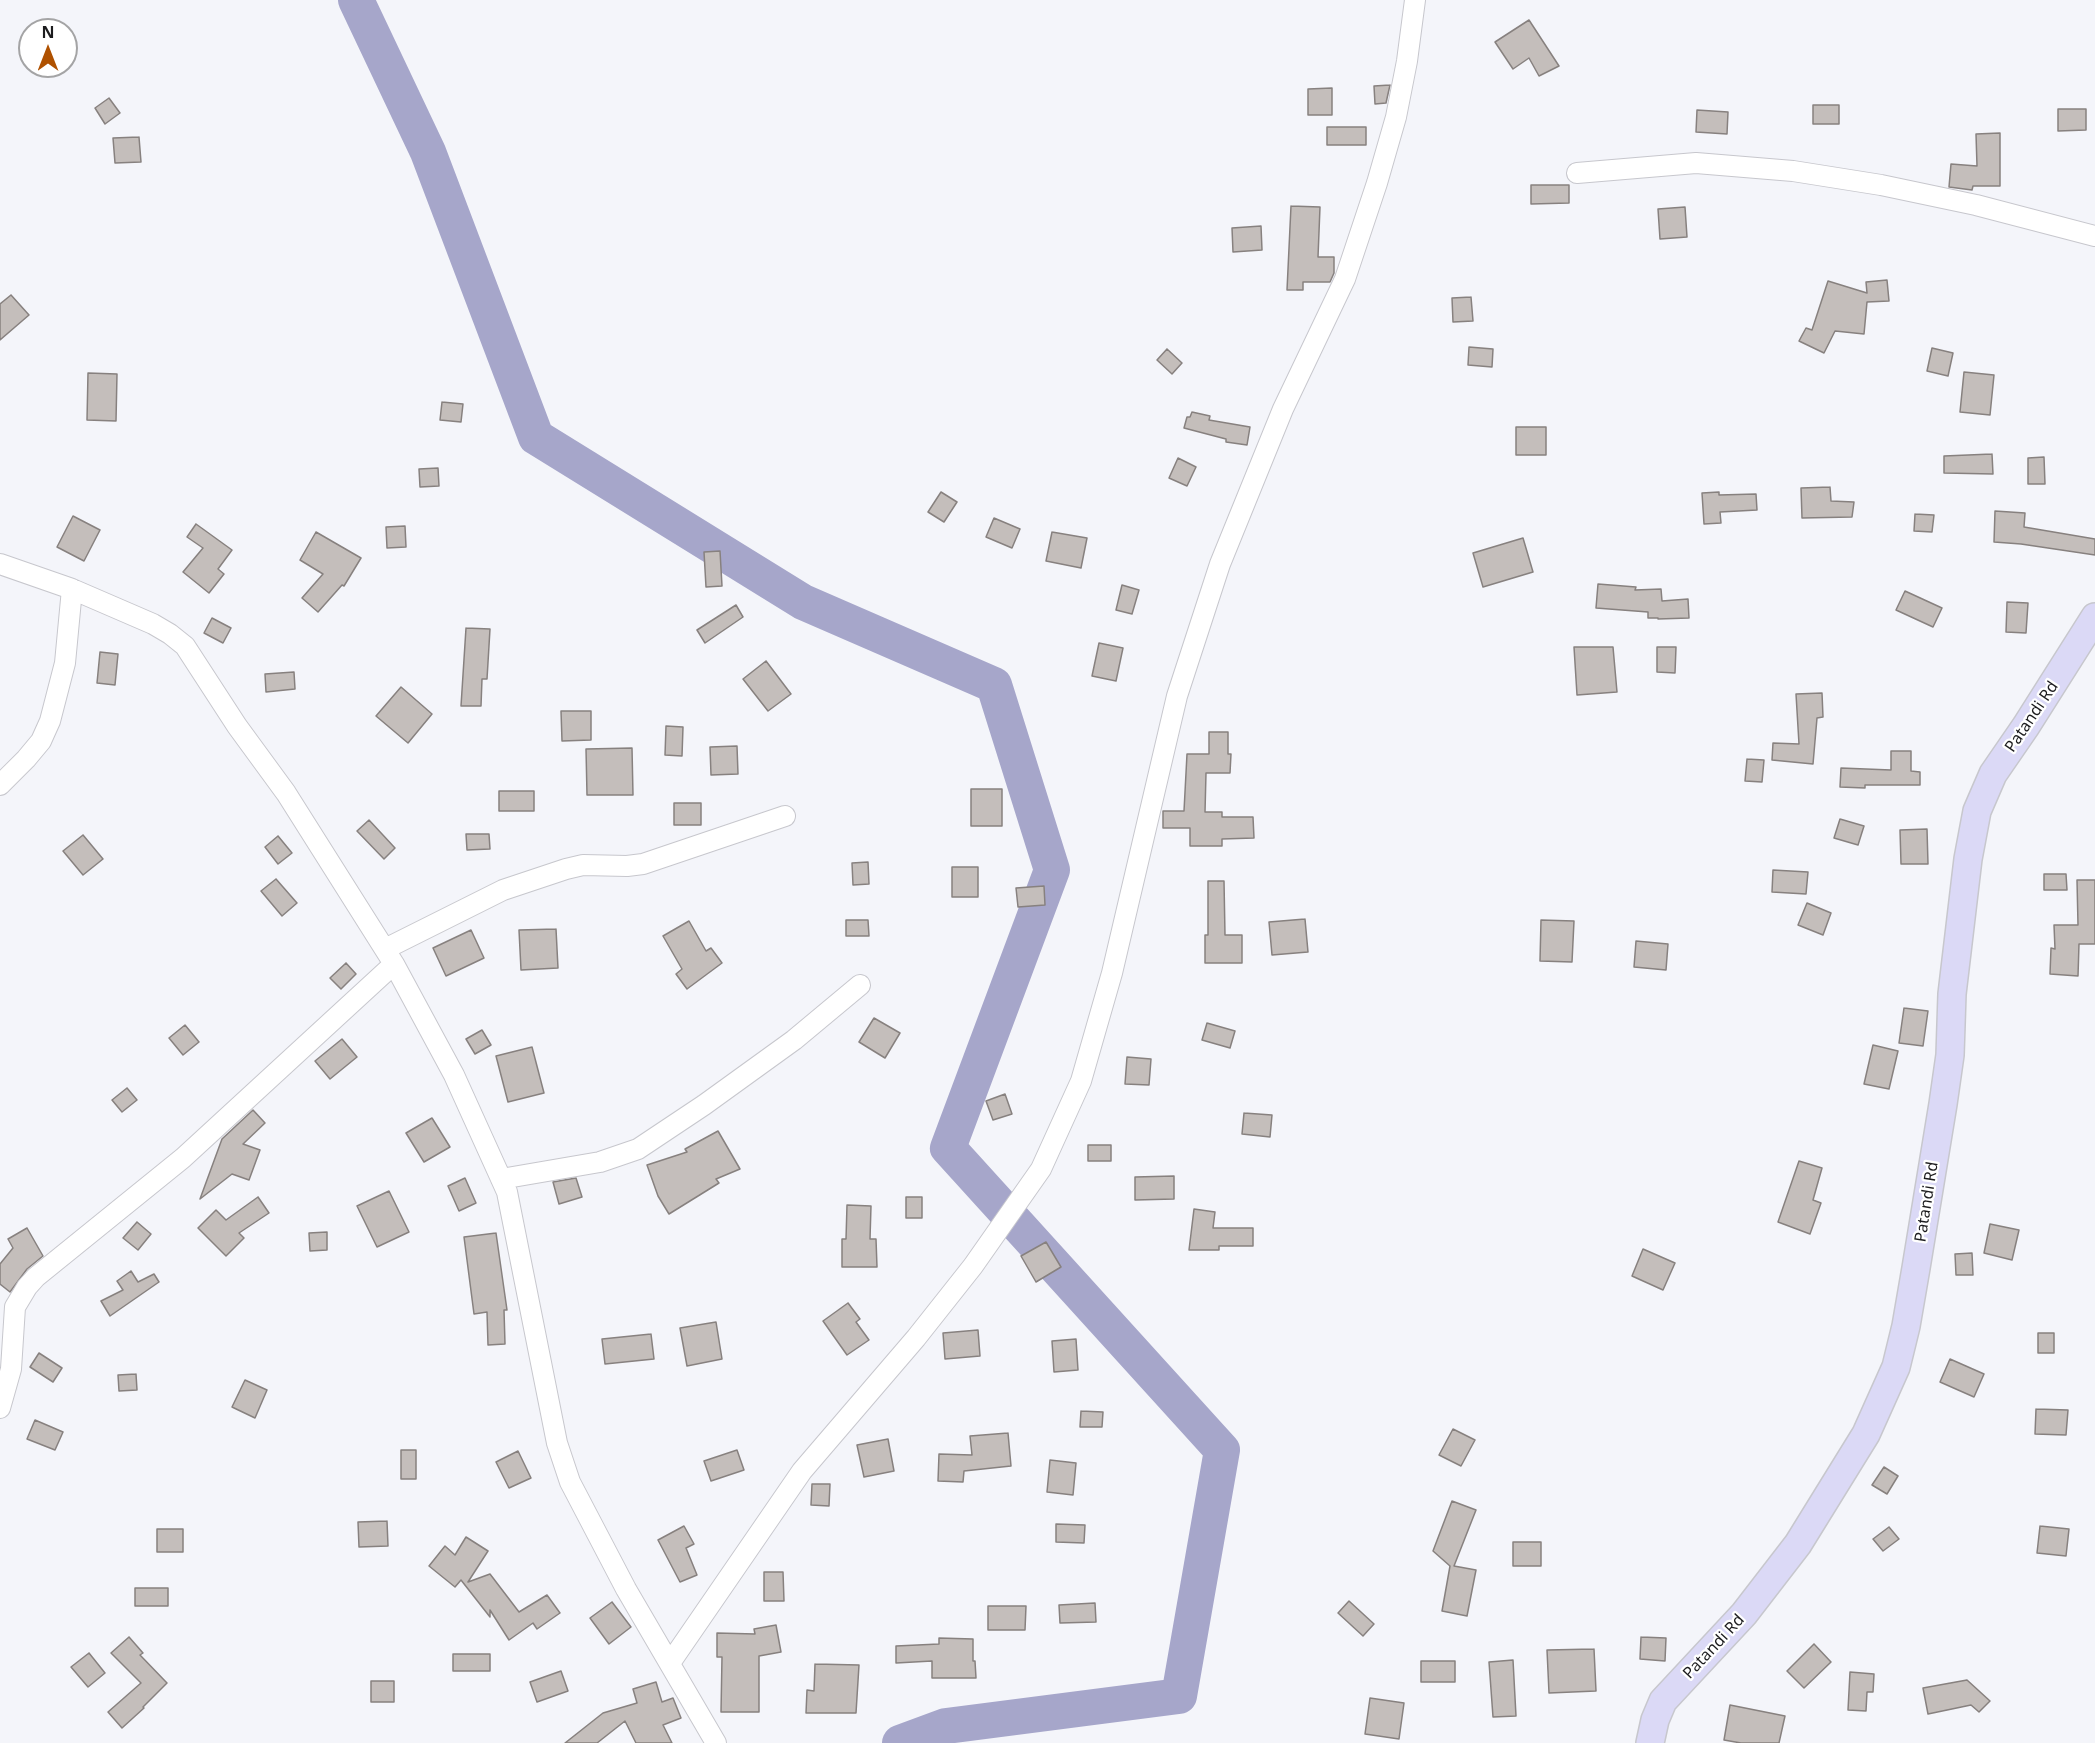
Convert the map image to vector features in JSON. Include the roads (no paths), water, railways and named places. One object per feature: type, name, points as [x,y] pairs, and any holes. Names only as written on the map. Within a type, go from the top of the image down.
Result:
[{"type":"street","points":[[670,1663],[802,1471],[959,1284],[1041,1169],[1081,1081],[1112,973],[1177,696],[1220,564],[1282,409],[1345,279],[1396,117],[1407,61],[1415,0]]},
{"type":"street","points":[[1577,173],[1696,163],[1793,171],[1881,185],[1976,205],[2095,236]]},
{"type":"street","points":[[0,564],[72,589],[153,624],[185,646],[237,726],[286,793],[390,957],[454,1075],[501,1179],[509,1204],[557,1443],[570,1482],[626,1588],[716,1743]]},
{"type":"street","points":[[0,785],[41,741],[50,721],[65,663],[72,589]]},
{"type":"street","name":"Patandi Rd","points":[[1650,1743],[1655,1720],[1663,1701],[1744,1614],[1798,1544],[1866,1434],[1896,1367],[1906,1326],[1950,1056],[1954,971],[1968,859],[1977,811],[1993,774],[2057,679],[2095,617]]},
{"type":"street","points":[[0,1408],[11,1369],[15,1307],[27,1287],[36,1277],[183,1158],[390,957],[503,890],[566,869],[583,866],[643,864],[786,816]]},
{"type":"street","points":[[501,1179],[600,1162],[638,1149],[794,1040],[860,985]]},
{"type":"waterway","points":[[356,0],[428,152],[536,437],[803,602],[994,685],[1052,870],[948,1148],[1222,1450],[1179,1696],[946,1726],[900,1743]]}]
